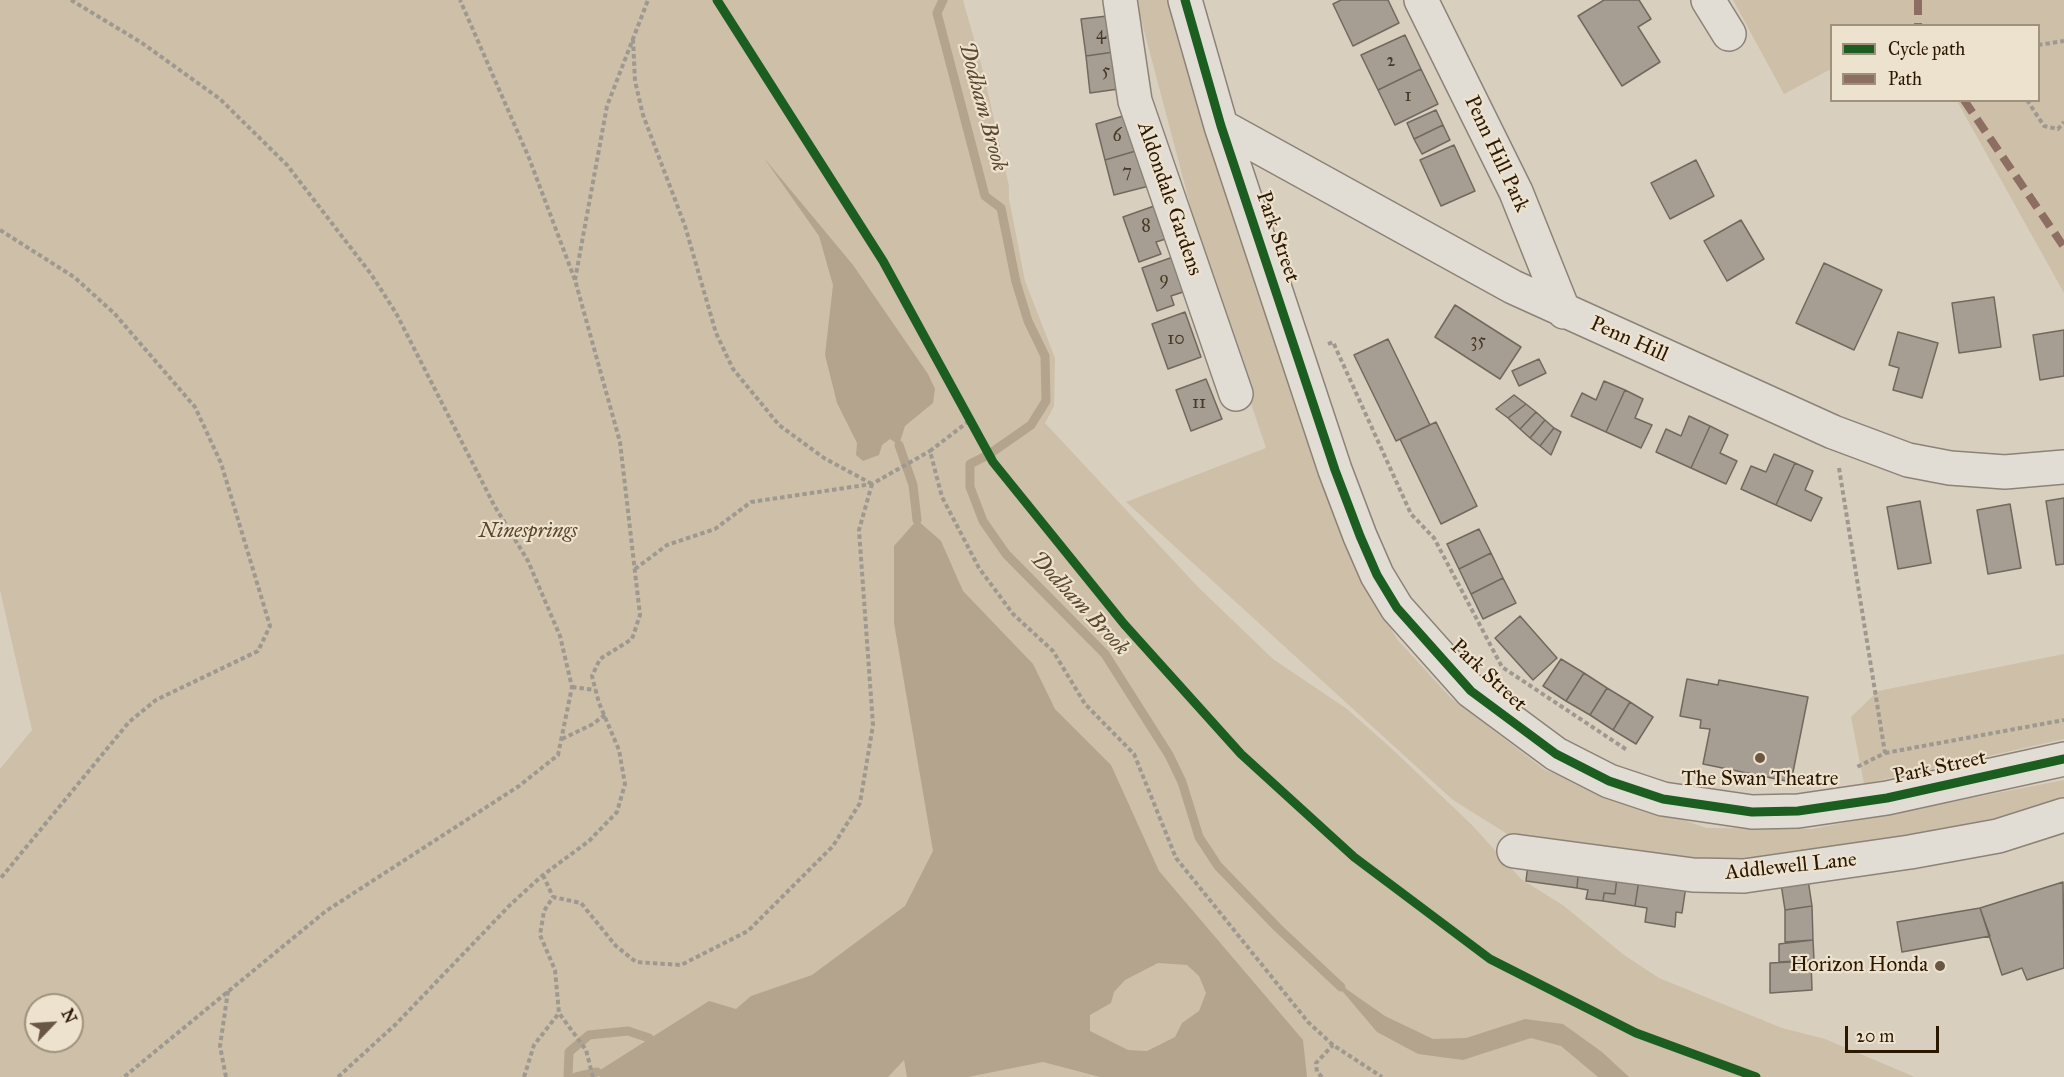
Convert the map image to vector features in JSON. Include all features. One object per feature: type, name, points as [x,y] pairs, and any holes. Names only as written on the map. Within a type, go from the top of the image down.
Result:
[{"type":"street","name":"Aldondale Gardens","points":[[1120,0],[1135,101],[1236,394]]},
{"type":"street","name":"Park Street","points":[[1185,0],[1221,126],[1335,470],[1377,575],[1397,608],[1471,691],[1556,754],[1610,781],[1663,799],[1752,812],[1798,811],[1911,793],[2064,759]]},
{"type":"street","name":"Penn Hill Park","points":[[1422,0],[1516,192],[1564,312]]},
{"type":"street","points":[[1708,0],[1728,34]]},
{"type":"street","name":"Penn Hill","points":[[1221,126],[1514,287],[1564,312],[1833,432],[1908,460],[1950,468],[2005,472],[2064,467]]},
{"type":"street","name":"Addlewell Lane","points":[[1514,851],[1692,875],[1744,876],[1910,852],[1998,836],[2064,815]]},
{"type":"path","points":[[71,0],[142,43],[220,99],[287,165],[371,274],[396,313],[494,505],[528,561],[560,636],[572,687],[558,755],[519,786],[326,911],[124,1077]]},
{"type":"path","points":[[338,1077],[396,1024],[476,939],[543,875],[589,841],[616,812],[625,784],[619,750],[592,676],[600,659],[632,639],[640,615],[620,442],[574,280],[529,158],[460,0]]},
{"type":"path","points":[[574,280],[607,106],[648,0]]},
{"type":"path","points":[[633,39],[635,81],[643,115],[685,226],[716,333],[733,369],[779,425],[824,458],[872,484]]},
{"type":"path","points":[[2040,45],[2064,42]]},
{"type":"path","points":[[2028,102],[2044,126],[2058,129],[2064,122]]},
{"type":"path","points":[[0,230],[74,278],[114,313],[195,407],[221,463],[270,626],[258,651],[156,700],[129,723],[0,879]]},
{"type":"path","points":[[1297,351],[1333,342],[1411,514],[1434,538],[1502,667],[1632,753]]},
{"type":"path","points":[[964,411],[974,430]]},
{"type":"path","points":[[635,569],[667,545],[715,529],[751,502],[872,484],[930,451],[969,421]]},
{"type":"path","points":[[1833,432],[1885,753]]},
{"type":"path","points":[[930,451],[942,497],[978,568],[1013,614],[1053,651],[1085,704],[1134,754],[1176,858],[1308,1022],[1333,1045],[1382,1077]]},
{"type":"path","points":[[553,897],[581,903],[616,946],[636,962],[681,965],[748,931],[833,846],[860,802],[873,725],[859,530],[872,484]]},
{"type":"path","points":[[572,687],[596,690]]},
{"type":"path","points":[[562,739],[593,724],[605,715]]},
{"type":"path","points":[[1834,806],[1835,787],[1853,769],[1885,753],[2064,720]]},
{"type":"path","points":[[543,875],[553,897]]},
{"type":"path","points":[[553,897],[543,911],[540,935],[555,970],[559,1013],[586,1050],[593,1077]]},
{"type":"path","points":[[225,1077],[220,1046],[228,990]]},
{"type":"path","points":[[524,1077],[534,1045],[559,1013]]},
{"type":"path","points":[[1322,1077],[1317,1072],[1316,1063],[1333,1045]]},
{"type":"path","points":[[1366,1077],[1375,1074]]},
{"type":"green space","name":"Ninesprings","points":[[0,0],[963,0],[983,71],[1009,186],[1009,199],[1025,281],[1055,358],[1054,406],[1045,423],[1199,588],[1273,659],[1347,709],[1472,825],[1521,879],[1564,906],[1624,955],[1659,978],[1782,1028],[1825,1039],[1915,1077],[0,1077],[0,769],[32,730],[0,590]]},
{"type":"green space","points":[[1136,0],[1175,0],[1347,549],[1397,639],[1451,698],[1545,770],[1706,828],[1812,829],[2064,780],[2064,804],[1911,845],[1695,867],[1512,837],[1453,800],[1126,502],[1266,448],[1212,288]]},
{"type":"green space","points":[[1733,0],[2064,0],[2064,293],[1958,102],[2040,102],[2040,24],[1830,24],[1830,70],[1784,94]]},
{"type":"green space","points":[[2064,654],[2064,739],[1864,784],[1851,717],[1878,691]]},
{"type":"shaded area","points":[[764,158],[853,265],[928,374],[935,389],[933,403],[905,426],[899,445],[890,439],[882,445],[879,455],[863,461],[856,455],[857,443],[837,403],[825,355],[833,285],[819,236]]},
{"type":"shaded area","points":[[917,520],[941,541],[963,591],[1033,664],[1055,709],[1111,765],[1159,871],[1303,1040],[1307,1077],[1100,1077],[1043,1062],[968,1077],[907,1077],[904,1060],[888,1077],[600,1077],[597,1072],[709,1001],[736,1009],[751,996],[812,975],[905,906],[933,851],[894,623],[894,546]],"holes":[[[1158,963],[1187,965],[1199,976],[1206,993],[1199,1011],[1182,1023],[1175,1037],[1147,1051],[1128,1050],[1090,1031],[1090,1015],[1111,1003],[1114,992],[1125,980]]]},
{"type":"shaded area","points":[[1332,979],[1385,1016],[1433,1039],[1466,1038],[1525,1019],[1563,1024],[1602,1052],[1629,1077],[1598,1077],[1561,1046],[1531,1038],[1463,1060],[1418,1054],[1377,1032]]},
{"type":"building","points":[[1341,0],[1388,0],[1399,23],[1353,46],[1333,4]]},
{"type":"building","points":[[1604,0],[1639,0],[1651,19],[1638,27],[1660,62],[1622,86],[1578,16]]},
{"type":"building","points":[[1116,15],[1121,51],[1086,56],[1081,19]]},
{"type":"building","points":[[1405,35],[1421,69],[1378,90],[1361,55]]},
{"type":"building","points":[[1121,51],[1126,88],[1090,93],[1086,56]]},
{"type":"building","points":[[1421,69],[1438,104],[1395,125],[1378,90]]},
{"type":"building","points":[[1436,110],[1443,125],[1414,139],[1407,123]]},
{"type":"building","points":[[1130,114],[1139,150],[1105,160],[1096,124]]},
{"type":"building","points":[[1443,125],[1450,140],[1422,154],[1414,139]]},
{"type":"building","points":[[1454,145],[1475,191],[1441,206],[1420,160]]},
{"type":"building","points":[[1139,150],[1149,186],[1114,195],[1105,160]]},
{"type":"building","points":[[1696,160],[1714,196],[1670,219],[1651,183]]},
{"type":"building","points":[[1157,205],[1169,238],[1156,242],[1161,254],[1139,262],[1123,217]]},
{"type":"building","points":[[1741,220],[1764,259],[1727,281],[1704,241]]},
{"type":"building","points":[[1173,257],[1186,291],[1171,296],[1174,305],[1157,311],[1142,268]]},
{"type":"building","points":[[1824,263],[1882,290],[1854,350],[1796,323]]},
{"type":"building","points":[[1994,297],[2001,347],[1959,353],[1952,303]]},
{"type":"building","points":[[1455,305],[1521,347],[1500,379],[1435,337]]},
{"type":"building","points":[[1185,312],[1201,357],[1168,369],[1152,324]]},
{"type":"building","points":[[2064,330],[2064,376],[2040,380],[2033,335]]},
{"type":"building","points":[[1898,332],[1938,343],[1922,398],[1893,390],[1899,368],[1889,365]]},
{"type":"building","points":[[1388,339],[1430,425],[1396,441],[1354,355]]},
{"type":"building","points":[[1539,359],[1546,373],[1519,386],[1512,371]]},
{"type":"building","points":[[1206,379],[1222,419],[1191,431],[1176,390]]},
{"type":"building","points":[[1604,381],[1625,390],[1606,432],[1571,416],[1582,393],[1596,400]]},
{"type":"building","points":[[1625,390],[1643,399],[1635,418],[1652,425],[1641,448],[1606,432]]},
{"type":"building","points":[[1514,395],[1526,404],[1508,418],[1496,409]]},
{"type":"building","points":[[1526,404],[1536,412],[1520,429],[1508,418]]},
{"type":"building","points":[[1536,412],[1545,420],[1530,438],[1520,429]]},
{"type":"building","points":[[1689,416],[1710,426],[1691,468],[1656,452],[1666,429],[1681,436]]},
{"type":"building","points":[[1545,420],[1554,428],[1540,446],[1530,438]]},
{"type":"building","points":[[1436,422],[1477,506],[1441,524],[1400,439]]},
{"type":"building","points":[[1710,426],[1728,435],[1720,453],[1737,461],[1726,484],[1691,468]]},
{"type":"building","points":[[1554,428],[1561,432],[1551,455],[1540,446]]},
{"type":"building","points":[[1774,454],[1795,463],[1776,505],[1741,489],[1751,466],[1766,472]]},
{"type":"building","points":[[1795,463],[1813,471],[1805,490],[1822,498],[1811,521],[1776,505]]},
{"type":"building","points":[[2064,498],[2064,564],[2056,565],[2046,501]]},
{"type":"building","points":[[1920,501],[1931,563],[1898,569],[1887,507]]},
{"type":"building","points":[[2010,504],[2021,568],[1988,574],[1977,510]]},
{"type":"building","points":[[1479,529],[1491,553],[1459,569],[1447,544]]},
{"type":"building","points":[[1491,553],[1503,578],[1471,594],[1459,569]]},
{"type":"building","points":[[1503,578],[1516,603],[1483,619],[1471,594]]},
{"type":"building","points":[[1520,616],[1557,658],[1533,680],[1495,638]]},
{"type":"building","points":[[1561,659],[1584,673],[1566,701],[1543,686]]},
{"type":"building","points":[[1584,673],[1607,688],[1590,715],[1566,701]]},
{"type":"building","points":[[1687,679],[1718,685],[1719,680],[1808,697],[1791,782],[1703,764],[1710,729],[1700,728],[1701,720],[1680,716]]},
{"type":"building","points":[[1607,688],[1630,702],[1613,730],[1590,715]]},
{"type":"building","points":[[1630,702],[1653,717],[1636,744],[1613,730]]},
{"type":"building","points":[[1529,856],[1579,864],[1577,888],[1526,881]]},
{"type":"building","points":[[1579,864],[1618,869],[1615,894],[1604,893],[1603,901],[1586,899],[1588,890],[1577,888]]},
{"type":"building","points":[[1618,869],[1640,873],[1635,906],[1603,901],[1604,893],[1615,894]]},
{"type":"building","points":[[1640,873],[1686,886],[1682,913],[1676,912],[1675,927],[1645,922],[1647,908],[1635,906]]},
{"type":"building","points":[[1807,873],[1812,906],[1785,910],[1780,877]]},
{"type":"building","points":[[2063,882],[2064,968],[2027,980],[2022,968],[2002,975],[1980,908]]},
{"type":"building","points":[[1812,906],[1813,940],[1785,942],[1785,910]]},
{"type":"building","points":[[1980,908],[1990,936],[1902,952],[1897,922]]},
{"type":"building","points":[[1813,940],[1814,960],[1779,962],[1779,944]]},
{"type":"building","points":[[1811,961],[1812,990],[1770,993],[1770,963]]},
{"type":"waterway","name":"Dodham Brook","points":[[943,0],[937,13],[985,196],[1001,208],[1016,282],[1028,321],[1045,356],[1046,401],[1031,425],[988,455],[970,464],[970,487],[983,521],[1006,554],[1105,654],[1169,755],[1182,782],[1199,837],[1218,866],[1278,928],[1341,987]]},
{"type":"waterway","points":[[899,445],[913,485],[917,520]]},
{"type":"waterway","points":[[568,1077],[569,1052],[589,1035],[628,1031],[649,1038]]},
{"type":"waterway","points":[[576,1077],[597,1072]]},
{"type":"marked path","points":[[1918,0],[1918,24]]},
{"type":"marked path","points":[[1965,102],[2064,247]]},
{"type":"cycle path","points":[[717,0],[883,261],[993,462],[1124,624],[1241,754],[1354,857],[1490,959],[1636,1033],[1756,1077]]},
{"type":"cycle path","points":[[1185,0],[1221,126],[1335,470],[1360,536],[1377,575],[1397,608],[1471,691],[1556,754],[1609,781],[1663,799],[1752,812],[1798,811],[1887,798],[2064,759]]},
{"type":"place","name":"The Swan Theatre","points":[[1760,758]]},
{"type":"place","name":"Horizon Honda","points":[[1940,966]]}]
